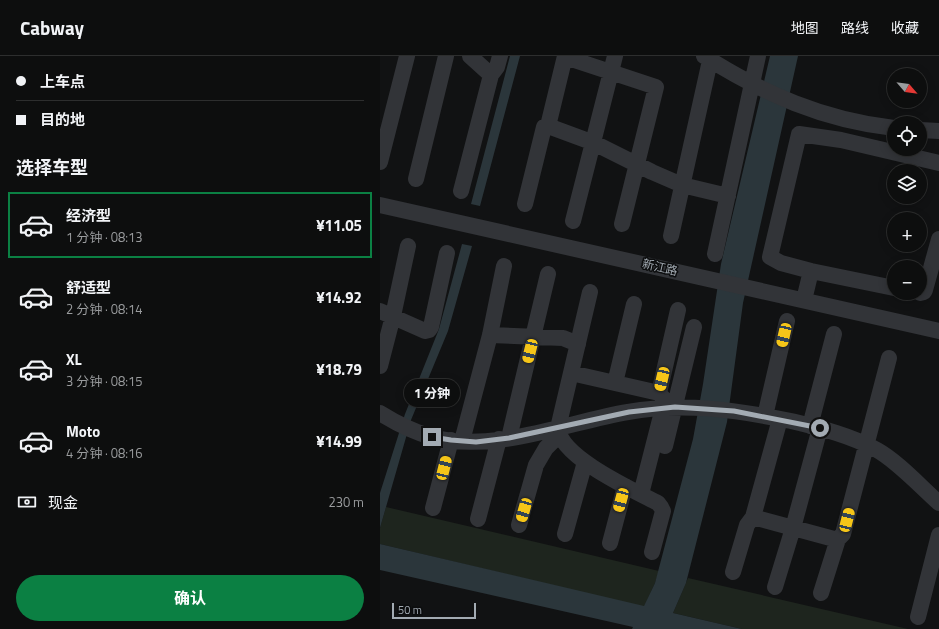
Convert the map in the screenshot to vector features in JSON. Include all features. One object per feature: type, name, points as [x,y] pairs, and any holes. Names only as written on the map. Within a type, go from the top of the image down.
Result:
[{"type":"street","points":[[380,162],[407,56]]},
{"type":"street","points":[[416,179],[446,56]]},
{"type":"street","points":[[470,56],[491,75]]},
{"type":"street","points":[[461,191],[491,75],[497,67],[500,56]]},
{"type":"street","points":[[573,221],[616,56]]},
{"type":"street","points":[[715,254],[756,85],[758,56]]},
{"type":"street","points":[[525,204],[544,127],[548,126],[565,57],[656,87],[622,224]]},
{"type":"street","points":[[671,236],[709,57],[756,85],[790,102],[846,120],[887,127]]},
{"type":"street","points":[[841,140],[846,120]]},
{"type":"street","points":[[548,126],[594,143],[682,185],[728,196]]},
{"type":"street","points":[[927,130],[939,131]]},
{"type":"street","points":[[887,287],[811,271],[781,263],[770,257],[799,134],[841,140],[939,163]]},
{"type":"street","name":"新江路","points":[[380,205],[939,331]]},
{"type":"street","points":[[927,283],[939,239]]},
{"type":"street","points":[[380,366],[387,314],[408,246]]},
{"type":"street","points":[[387,314],[425,331],[429,330],[431,327],[447,253]]},
{"type":"street","points":[[433,508],[457,441],[490,335],[504,266]]},
{"type":"street","points":[[804,300],[811,271]]},
{"type":"street","points":[[478,519],[504,439],[533,337],[548,274]]},
{"type":"street","points":[[519,525],[536,465],[558,432],[590,292]]},
{"type":"street","points":[[615,382],[634,304]]},
{"type":"street","points":[[659,393],[678,310]]},
{"type":"street","points":[[733,572],[748,525],[753,518],[773,418],[787,321]]},
{"type":"street","points":[[646,496],[669,407],[694,327]]},
{"type":"street","points":[[775,587],[793,528],[834,334]]},
{"type":"street","points":[[490,335],[563,338],[578,344]]},
{"type":"street","points":[[821,593],[838,539],[843,534],[889,358]]},
{"type":"street","points":[[571,373],[659,393],[669,407]]},
{"type":"street","points":[[380,414],[432,437],[476,442],[558,432],[629,412],[669,407],[695,407],[734,411],[815,427],[856,440],[878,450],[939,503]]},
{"type":"street","points":[[558,432],[570,449],[585,462],[603,474],[658,503],[663,511],[652,552]]},
{"type":"street","points":[[565,534],[585,462]]},
{"type":"street","points":[[610,543],[625,486]]},
{"type":"street","points":[[753,518],[838,539]]},
{"type":"street","points":[[918,617],[939,535]]},
{"type":"shaded area","points":[[510,56],[520,56],[480,206],[471,204]]},
{"type":"shaded area","points":[[770,56],[798,56],[743,303],[727,422],[686,583],[673,613],[742,629],[632,629],[633,627],[380,570],[380,544],[644,606],[655,583],[693,439],[721,264]]},
{"type":"shaded area","points":[[462,244],[472,246],[448,331],[411,420],[380,528],[380,493],[405,414],[439,329]]},
{"type":"shaded area","points":[[386,507],[659,571],[644,607],[380,544],[380,528]]},
{"type":"shaded area","points":[[688,578],[908,629],[742,629],[673,613]]},
{"type":"route","points":[[432,437],[476,442],[509,438],[629,412],[675,407],[695,407],[734,411],[820,428]]}]
